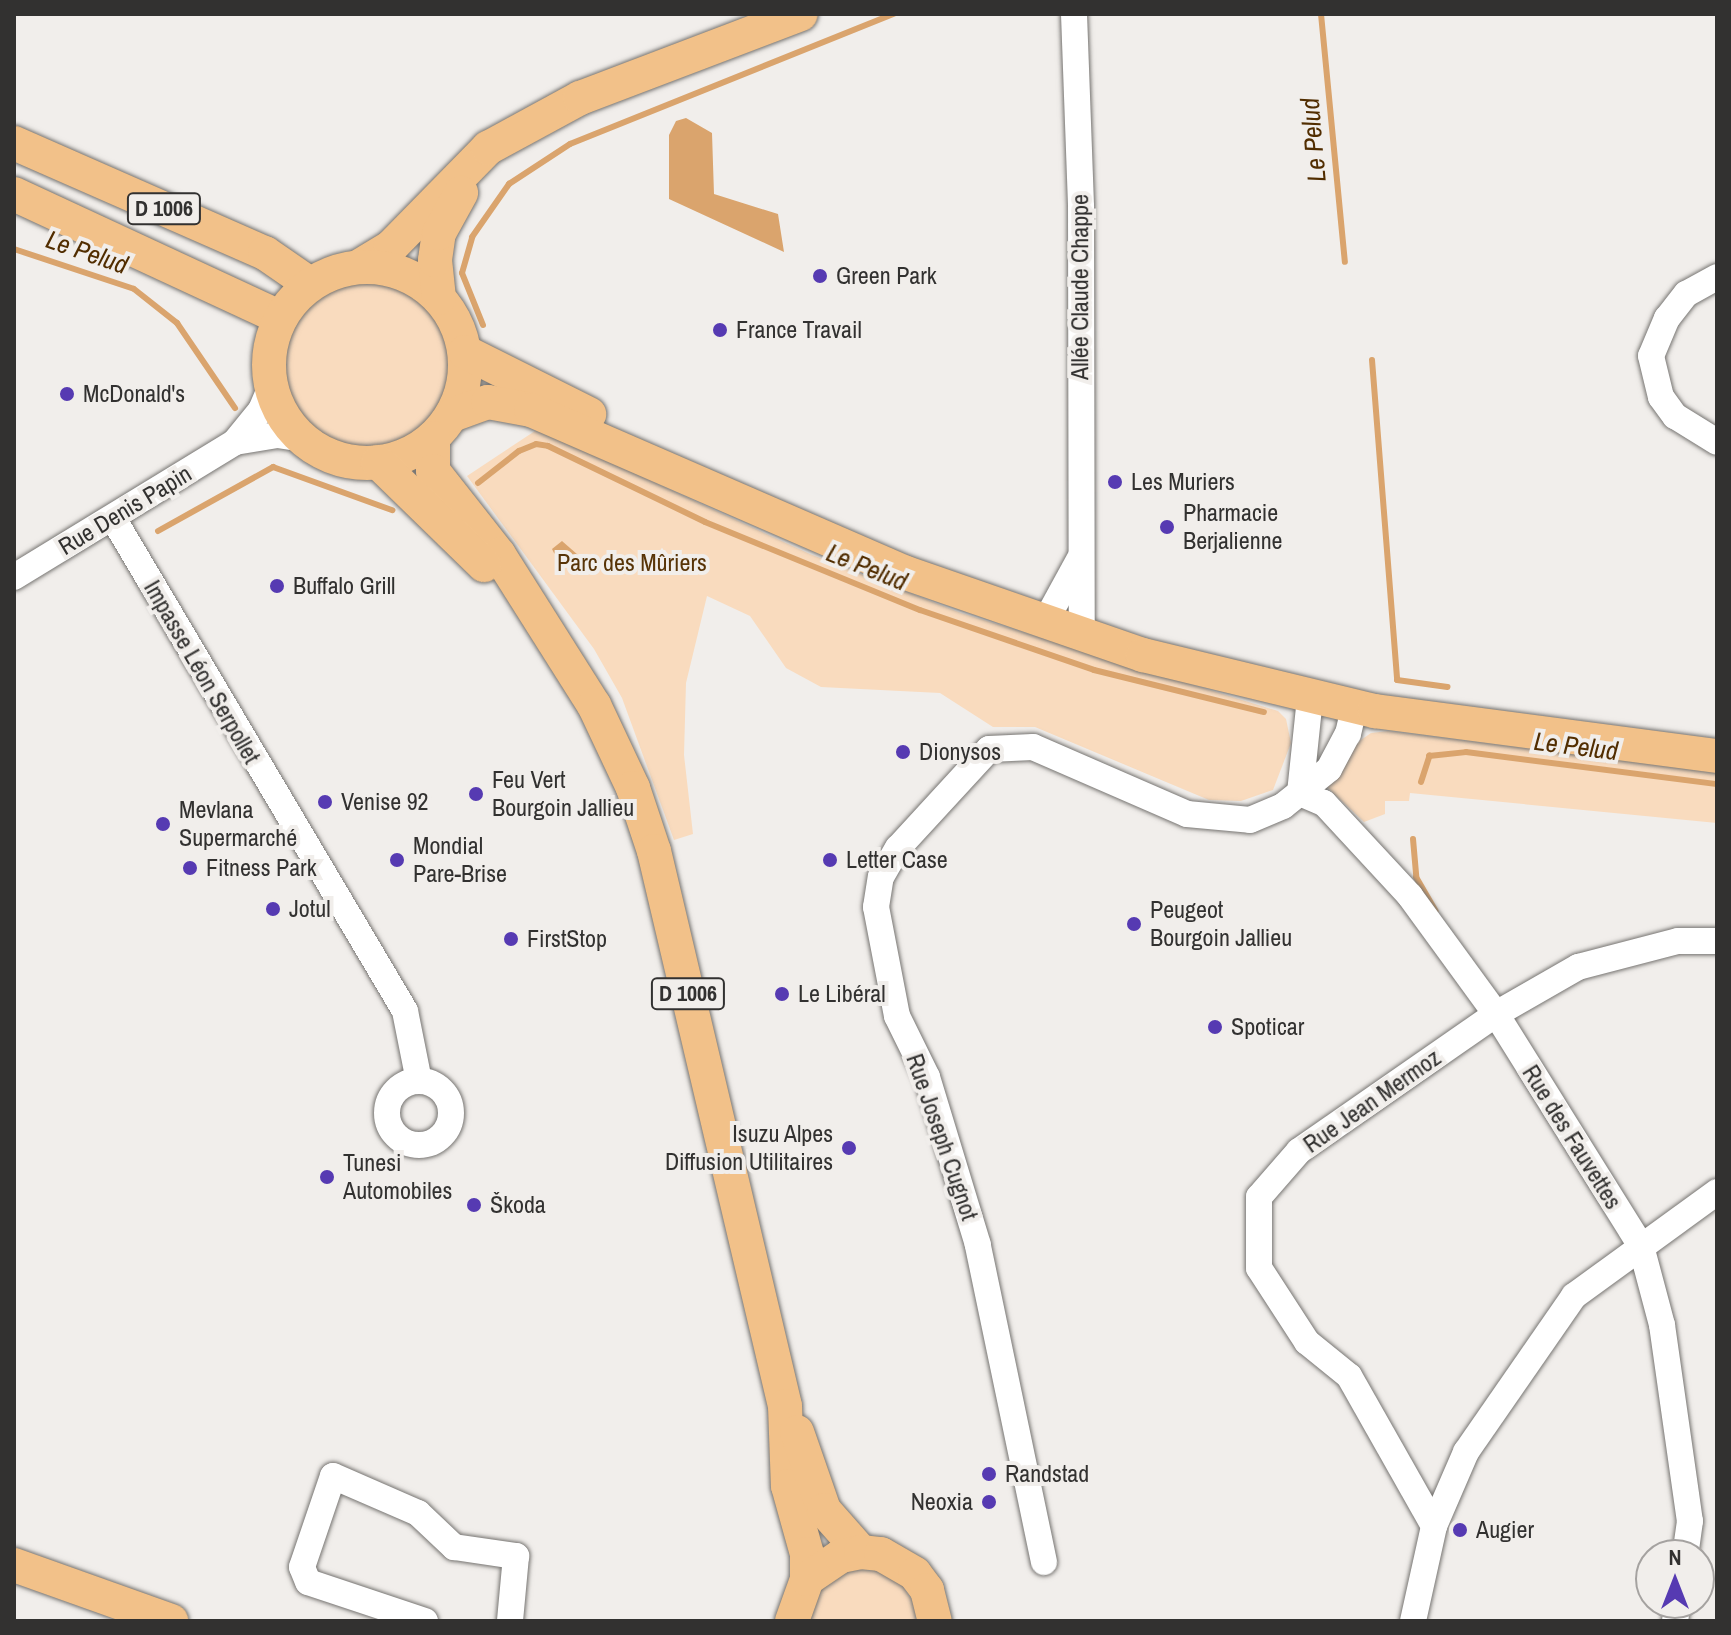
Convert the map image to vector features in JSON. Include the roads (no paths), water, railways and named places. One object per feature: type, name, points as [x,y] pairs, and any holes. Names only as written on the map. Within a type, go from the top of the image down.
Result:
[{"type":"main road","points":[[801,14],[580,98],[488,148],[391,247],[358,267],[310,284],[281,318],[269,361],[271,386],[278,406],[304,439],[326,453],[378,462],[416,450],[442,426],[474,405],[507,402],[652,458],[906,573],[1082,636],[1310,698],[1354,707],[1717,756]]},
{"type":"main road","points":[[442,426],[461,395],[465,352],[460,333],[439,298],[435,260],[439,233],[459,196],[519,131]]},
{"type":"main road","name":"D 1006","points":[[14,143],[265,253],[310,284]]},
{"type":"main road","name":"D 1006","points":[[14,194],[281,318]]},
{"type":"main road","points":[[358,267],[402,274],[439,298]]},
{"type":"main road","points":[[465,352],[541,387],[652,458]]},
{"type":"main road","name":"D 1006","points":[[442,426],[433,471],[499,555],[528,607],[594,705],[633,788],[654,851],[785,1406],[824,1510],[861,1552]]},
{"type":"main road","name":"D 1006","points":[[378,462],[528,607]]},
{"type":"main road","name":"D 1006","points":[[785,1406],[788,1486],[807,1554],[807,1579]]},
{"type":"main road","points":[[792,1621],[807,1579],[832,1560],[861,1552],[881,1554],[915,1574],[927,1590],[935,1621]]},
{"type":"main road","points":[[14,1565],[171,1621]]},
{"type":"main road","points":[[14,1583],[121,1621]]},
{"type":"street","name":"Allée Claude Chappe","points":[[1074,14],[1081,207],[1079,560],[1082,636]]},
{"type":"street","points":[[1717,277],[1686,294],[1667,318],[1651,356],[1661,397],[1675,416],[1717,442]]},
{"type":"street","name":"Rue Denis Papin","points":[[14,577],[235,442],[261,410],[271,386]]},
{"type":"street","name":"Rue Denis Papin","points":[[235,442],[277,435],[304,439]]},
{"type":"street","name":"Impasse Léon Serpollet","points":[[113,518],[405,1011],[419,1081]]},
{"type":"street","name":"Allée Claude Chappe","points":[[1045,622],[1079,560]]},
{"type":"street","points":[[1300,793],[1310,698]]},
{"type":"street","name":"Rue Joseph Cugnot","points":[[1044,1562],[978,1245],[927,1077],[897,1016],[876,907],[881,877],[898,848],[973,762],[1002,745],[1033,747],[1206,818],[1250,820],[1300,793],[1339,755],[1354,707]]},
{"type":"street","name":"Rue des Fauvettes","points":[[1300,793],[1324,803],[1410,896],[1496,1014],[1641,1246],[1662,1325],[1690,1521],[1687,1539]]},
{"type":"street","name":"Rue Jean Mermoz","points":[[1434,1526],[1349,1376],[1307,1342],[1259,1268],[1259,1197],[1299,1151],[1496,1014],[1578,967],[1678,941],[1717,941]]},
{"type":"street","points":[[1413,1621],[1434,1526],[1466,1452],[1574,1296],[1717,1192]]},
{"type":"street","points":[[425,1621],[308,1582],[302,1567],[333,1476],[418,1513],[454,1547],[516,1556],[510,1621]]},
{"type":"waterway","points":[[483,325],[462,273],[472,237],[509,184],[570,144],[894,14]]},
{"type":"waterway","name":"Le Pelud","points":[[1321,14],[1345,262]]},
{"type":"waterway","name":"Le Pelud","points":[[14,249],[134,289],[177,323],[235,408]]},
{"type":"waterway","name":"Le Pelud","points":[[1372,360],[1397,680],[1448,687]]},
{"type":"waterway","name":"Le Pelud","points":[[478,483],[519,451],[536,444],[548,446],[705,522],[920,610],[1094,670],[1264,712]]},
{"type":"waterway","name":"Le Pelud","points":[[158,531],[273,467],[392,510]]},
{"type":"waterway","name":"Le Pelud","points":[[1429,756],[1466,752],[1717,784]]},
{"type":"waterway","name":"Le Pelud","points":[[1421,782],[1430,755]]},
{"type":"waterway","name":"Le Pelud","points":[[1413,839],[1416,877],[1436,911]]},
{"type":"place","name":"Green Park","points":[[820,276]]},
{"type":"place","name":"France Travail","points":[[720,330]]},
{"type":"place","name":"McDonald's","points":[[67,394]]},
{"type":"place","name":"Les Muriers","points":[[1115,482]]},
{"type":"place","name":"Pharmacie Berjalienne","points":[[1167,527]]},
{"type":"place","name":"Buffalo Grill","points":[[277,586]]},
{"type":"place","name":"Dionysos","points":[[903,752]]},
{"type":"place","name":"Feu Vert Bourgoin Jallieu","points":[[476,794]]},
{"type":"place","name":"Venise 92","points":[[325,802]]},
{"type":"place","name":"Mevlana Supermarché","points":[[163,824]]},
{"type":"place","name":"Mondial Pare-Brise","points":[[397,860]]},
{"type":"place","name":"Letter Case","points":[[830,860]]},
{"type":"place","name":"Fitness Park","points":[[190,868]]},
{"type":"place","name":"Jotul","points":[[273,909]]},
{"type":"place","name":"Peugeot Bourgoin Jallieu","points":[[1134,924]]},
{"type":"place","name":"FirstStop","points":[[511,939]]},
{"type":"place","name":"Le Libéral","points":[[782,994]]},
{"type":"place","name":"Spoticar","points":[[1215,1027]]},
{"type":"place","name":"Isuzu Alpes Diffusion Utilitaires","points":[[849,1148]]},
{"type":"place","name":"Tunesi Automobiles","points":[[327,1177]]},
{"type":"place","name":"Škoda","points":[[474,1205]]},
{"type":"place","name":"Randstad","points":[[989,1474]]},
{"type":"place","name":"Neoxia","points":[[989,1502]]},
{"type":"place","name":"Augier","points":[[1460,1530]]},
{"type":"park label","name":"Parc des Mûriers","points":[[632,563]]}]
